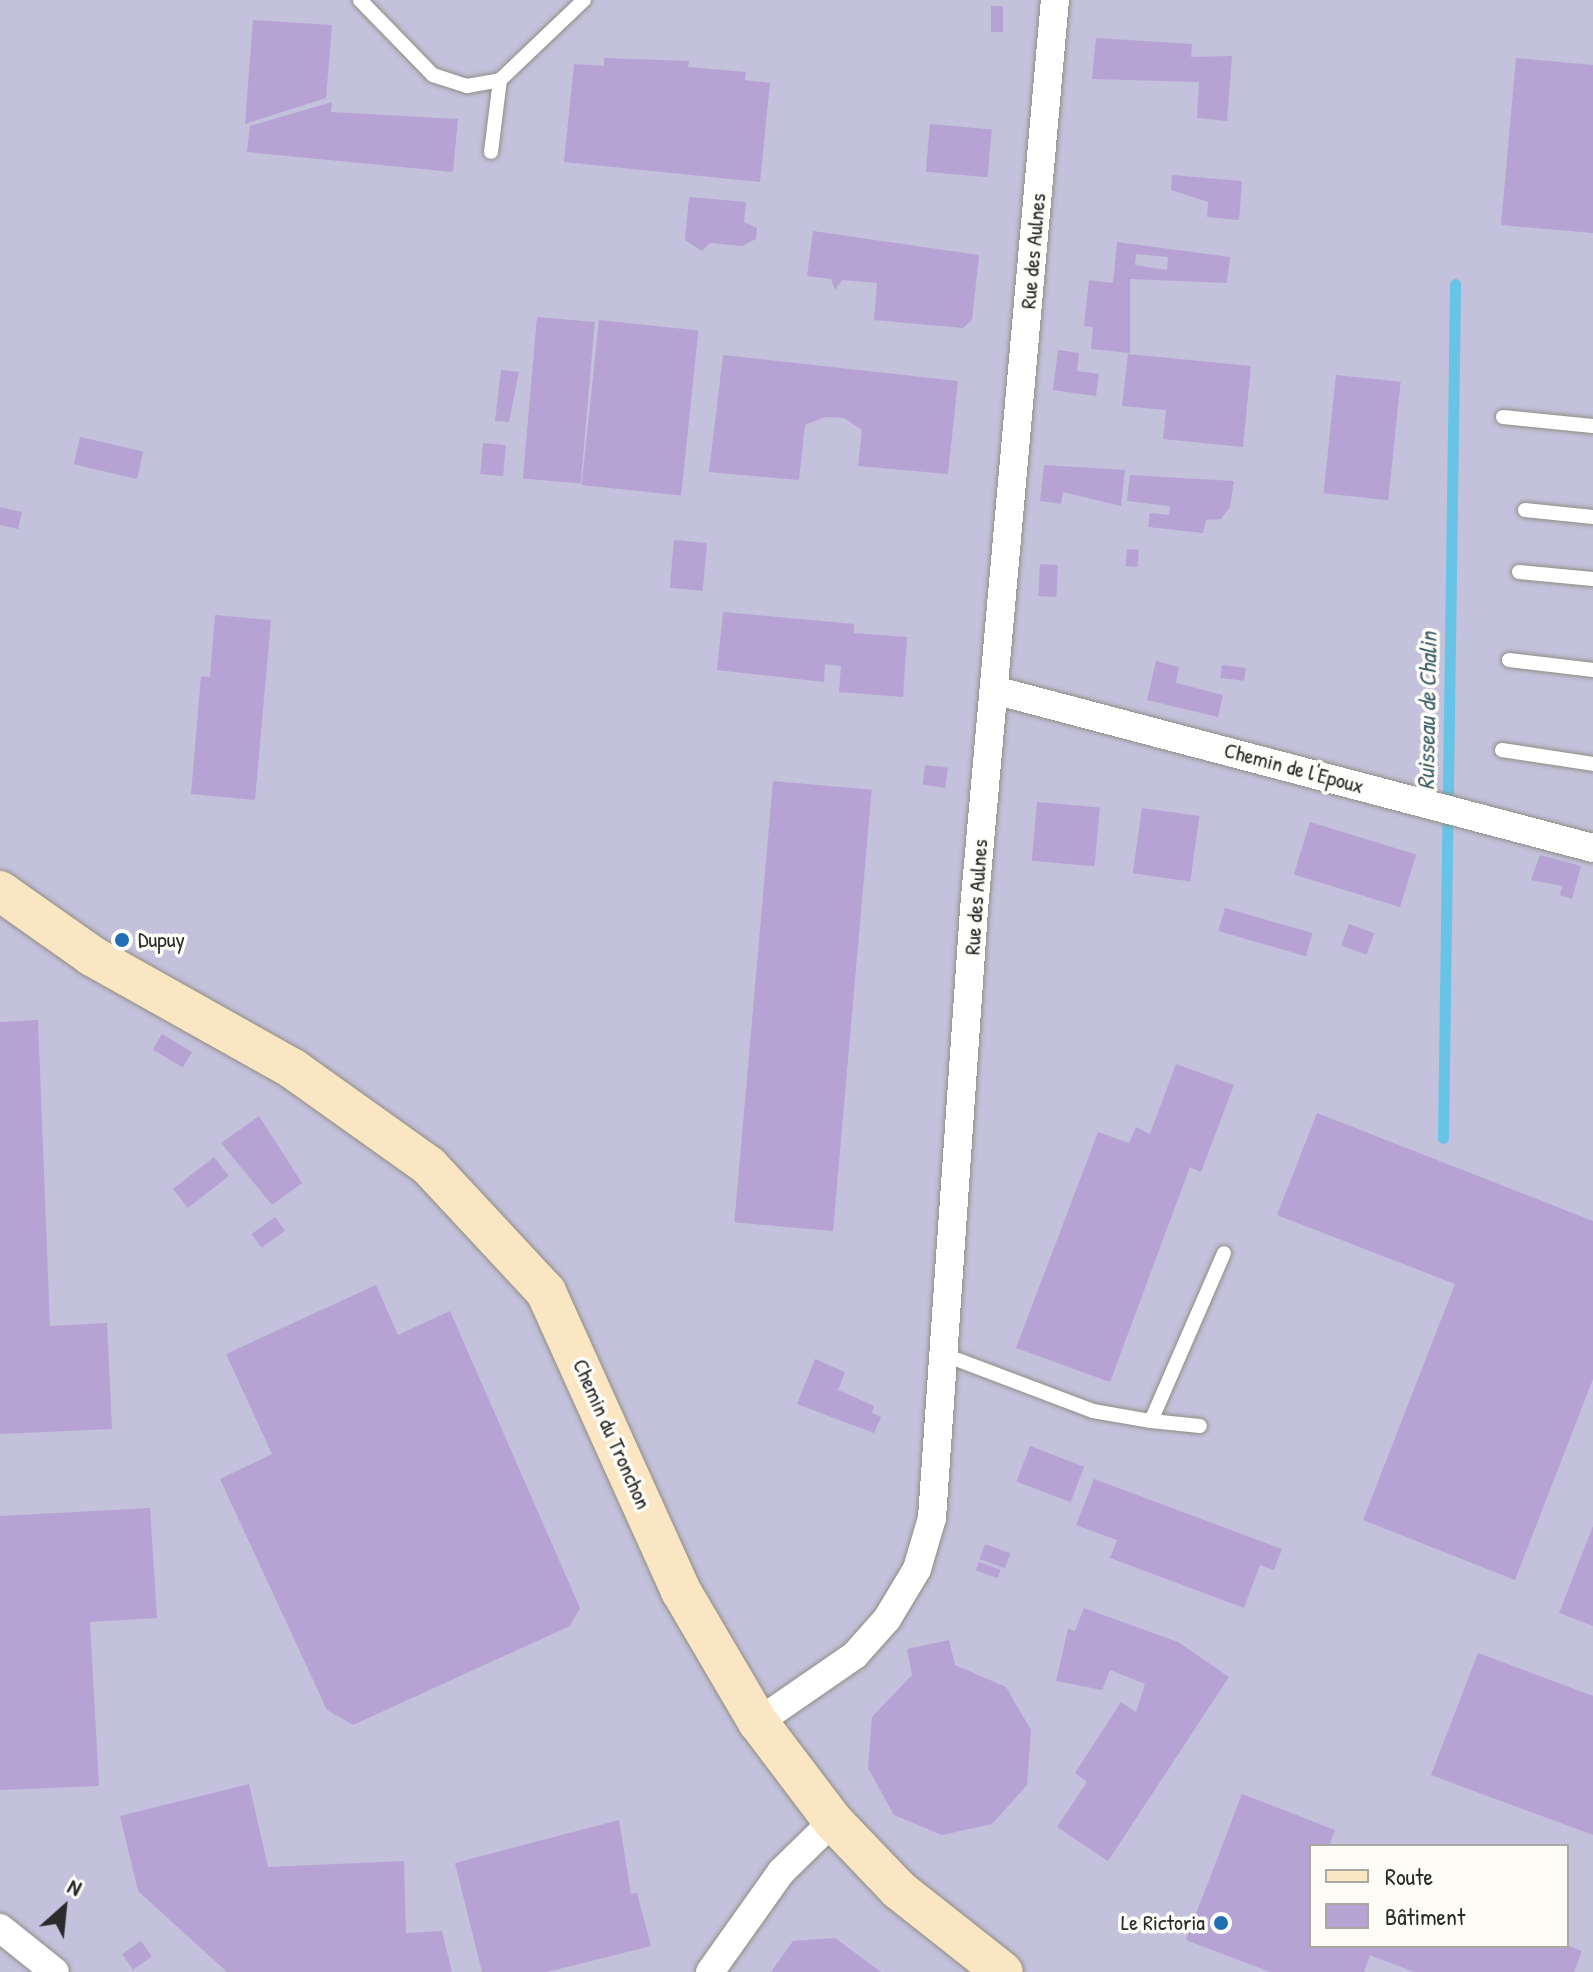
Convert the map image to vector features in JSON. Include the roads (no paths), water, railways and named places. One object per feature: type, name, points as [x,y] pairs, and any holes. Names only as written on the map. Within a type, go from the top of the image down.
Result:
[{"type":"street","name":"Rue des Aulnes","points":[[758,1722],[855,1655],[917,1569],[936,1486],[994,690],[1055,0]]},
{"type":"street","name":"Chemin de l'Epoux","points":[[994,690],[1593,848]]},
{"type":"street","name":"Chemin du Tronchon","points":[[0,891],[135,981],[293,1069],[429,1166],[546,1292],[681,1591],[758,1722],[833,1821],[910,1900],[1003,1972]]},
{"type":"street","name":"Chemin du Tronchon","points":[[0,924],[135,981]]},
{"type":"street","points":[[710,1972],[781,1872],[833,1821]]},
{"type":"street","points":[[0,1928],[55,1972]]},
{"type":"lane","points":[[360,0],[433,75],[467,86],[500,80],[584,0]]},
{"type":"lane","points":[[491,152],[500,80]]},
{"type":"lane","points":[[1503,417],[1593,426]]},
{"type":"lane","points":[[1525,510],[1593,517]]},
{"type":"lane","points":[[1519,572],[1593,579]]},
{"type":"lane","points":[[1509,660],[1593,670]]},
{"type":"lane","points":[[1502,750],[1592,764],[1593,748]]},
{"type":"lane","points":[[1151,1421],[1224,1253]]},
{"type":"lane","points":[[945,1355],[1093,1411],[1200,1426]]},
{"type":"waterway","name":"Ruisseau de Chalin","points":[[1443,1138],[1455,284]]},
{"type":"place","name":"Dupuy","points":[[122,940]]},
{"type":"place","name":"Le Rictoria","points":[[1221,1923]]}]
